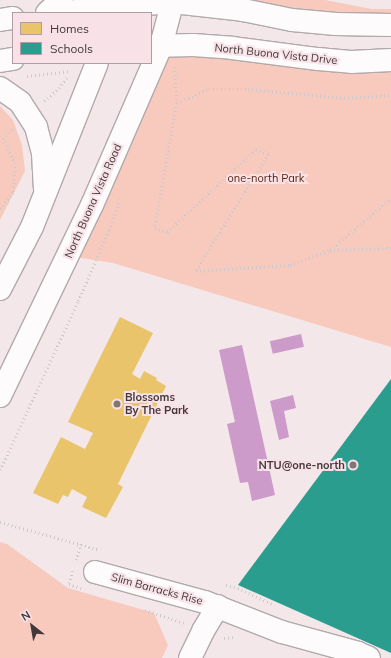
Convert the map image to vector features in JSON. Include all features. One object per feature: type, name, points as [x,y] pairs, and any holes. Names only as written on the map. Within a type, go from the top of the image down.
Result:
[{"type":"street","points":[[48,12],[61,0]]},
{"type":"street","points":[[68,12],[173,1],[237,5],[292,20],[336,24],[391,25]]},
{"type":"street","name":"North Buona Vista Road","points":[[152,56],[173,1]]},
{"type":"street","points":[[0,20],[12,18]]},
{"type":"street","name":"North Buona Vista Drive","points":[[156,46],[232,48],[318,60],[351,62],[391,60]]},
{"type":"street","points":[[0,61],[17,68]]},
{"type":"street","points":[[0,288],[32,227],[97,64]]},
{"type":"street","name":"North Buona Vista Road","points":[[0,396],[92,205],[149,64]]},
{"type":"street","points":[[0,88],[20,102],[36,127],[43,153],[45,194]]},
{"type":"street","name":"Slim Barracks Rise","points":[[95,572],[218,606],[282,632],[358,653],[369,658]]},
{"type":"street","name":"Slim Barracks Rise","points":[[190,658],[203,631],[218,606]]},
{"type":"path","points":[[170,71],[174,65],[177,103],[154,228],[167,232],[256,150],[269,154],[196,271],[290,265],[330,250],[391,248]]},
{"type":"path","points":[[17,68],[72,71]]},
{"type":"path","points":[[177,103],[209,89],[248,89],[344,98],[391,94]]},
{"type":"path","points":[[0,470],[78,302],[109,230],[122,194]]},
{"type":"path","points":[[330,250],[391,198]]},
{"type":"path","points":[[0,522],[34,532]]},
{"type":"green space","points":[[231,0],[325,0],[372,9],[391,9],[391,25]]},
{"type":"green space","name":"one-north Park","points":[[161,46],[391,60],[391,347],[113,263],[75,257]]},
{"type":"green space","points":[[0,106],[13,120],[22,145],[25,171],[0,220]]},
{"type":"green space","points":[[0,542],[7,544],[68,588],[154,613],[168,645],[162,658],[0,658]]},
{"type":"shaded area","points":[[301,334],[304,347],[273,354],[270,341]]},
{"type":"shaded area","points":[[242,345],[275,495],[252,501],[248,482],[240,483],[227,424],[235,422],[219,350]]},
{"type":"shaded area","points":[[293,395],[296,408],[284,411],[289,437],[279,440],[270,401]]},
{"type":"building: Homes","name":"Blossoms By The Park","points":[[120,317],[153,333],[132,374],[140,379],[144,371],[157,378],[156,380],[166,386],[118,484],[123,487],[106,518],[82,507],[87,497],[72,489],[68,497],[63,495],[58,504],[33,493],[61,437],[85,449],[93,433],[68,422]]},
{"type":"building: Schools","name":"NTU@one-north","points":[[391,379],[391,653],[238,585]]},
{"type":"place","name":"Blossoms By The Park","points":[[117,404]]},
{"type":"place","name":"NTU@one-north","points":[[353,465]]}]
